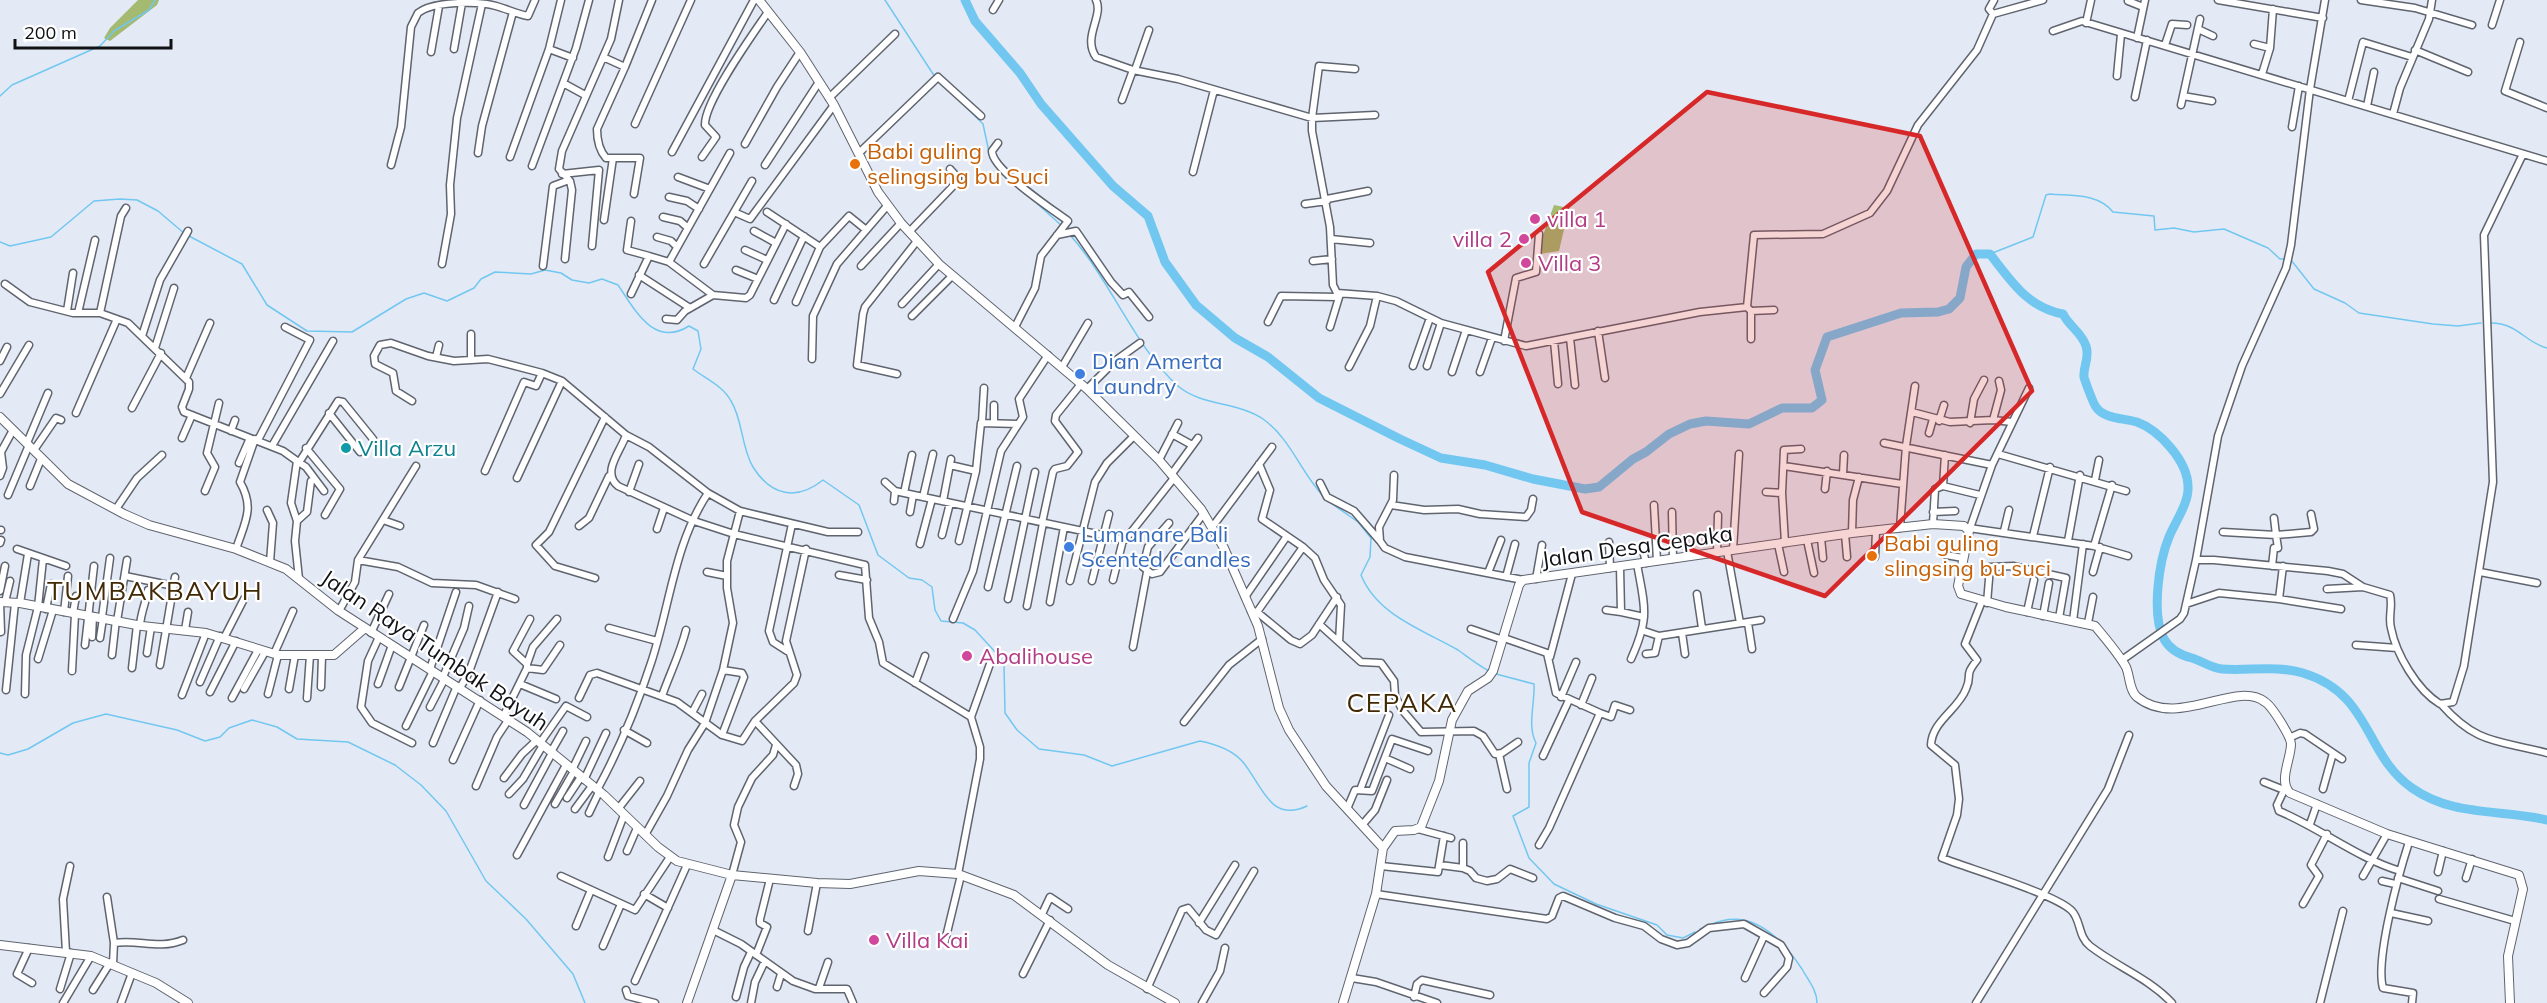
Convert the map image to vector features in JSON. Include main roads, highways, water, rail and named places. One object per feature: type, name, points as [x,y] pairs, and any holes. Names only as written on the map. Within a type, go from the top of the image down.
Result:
[{"type":"waterway","points":[[0,96],[12,85],[100,46],[114,31],[149,10],[155,0]]},
{"type":"waterway","points":[[885,0],[935,77]]},
{"type":"waterway","points":[[965,0],[975,21],[1020,73],[1041,104],[1113,186],[1148,216],[1165,262],[1196,305],[1235,338],[1268,357],[1319,398],[1441,458],[1485,465],[1533,479],[1585,489],[1599,487],[1669,434],[1690,424],[1706,421],[1749,424],[1782,408],[1812,408],[1822,400],[1815,370],[1827,337],[1901,313],[1938,312],[1949,309],[1960,298],[1966,267],[1976,254],[1990,254],[2021,292],[2040,306],[2063,314],[2082,337],[2087,350],[2084,377],[2096,407],[2109,416],[2146,426],[2163,439],[2183,467],[2187,477],[2188,493],[2165,547],[2158,588],[2160,629],[2169,646],[2179,654],[2218,668],[2293,671],[2326,683],[2342,695],[2355,710],[2384,759],[2412,788],[2444,804],[2547,820]]},
{"type":"waterway","points":[[962,103],[983,124],[989,152]]},
{"type":"waterway","points":[[1990,254],[2033,237],[2046,195],[2050,194],[2092,198],[2100,201],[2113,212],[2154,216],[2155,230],[2174,228],[2194,232],[2224,229],[2268,248],[2280,259],[2287,259]]},
{"type":"waterway","points":[[0,242],[10,246],[51,237],[94,201],[120,199],[137,200],[158,211],[185,234]]},
{"type":"waterway","points":[[1032,199],[1062,226]]},
{"type":"waterway","points":[[1069,234],[1097,271],[1148,352],[1178,386],[1198,397],[1243,409],[1263,419],[1289,446],[1324,497]]},
{"type":"waterway","points":[[189,236],[242,264],[267,305],[307,331],[352,332],[406,299],[424,293],[447,301],[474,288],[481,279],[495,272],[531,274],[545,270],[561,273],[572,280],[589,283],[602,279],[618,285],[639,315],[656,329],[677,332],[689,326],[698,331],[701,349],[693,369],[728,396],[735,408],[749,459],[760,477],[776,489],[794,493],[813,487],[823,480],[859,505],[878,555],[909,578],[922,580],[932,587],[935,610],[941,621],[963,623],[975,630],[998,655],[1004,665],[1005,713],[1017,730],[1039,749],[1084,755],[1112,766],[1200,741],[1222,748],[1238,757],[1267,798],[1283,810],[1294,810],[1307,806]]},
{"type":"waterway","points":[[2291,260],[2314,289],[2345,303],[2359,313],[2433,324],[2458,326],[2481,323]]},
{"type":"waterway","points":[[2491,323],[2515,329],[2532,342],[2547,348]]},
{"type":"waterway","points":[[1328,501],[1358,522],[1371,538],[1370,557],[1361,575],[1368,589],[1378,601],[1402,620],[1458,650],[1489,671]]},
{"type":"waterway","points":[[1496,674],[1534,684],[1532,729],[1536,743],[1529,763],[1529,807],[1513,816],[1529,858],[1554,884],[1596,904],[1657,925],[1667,935],[1683,938],[1695,932]]},
{"type":"waterway","points":[[0,753],[8,755],[28,749],[73,723],[106,714],[177,730],[205,741],[220,737],[229,728],[252,720],[277,727],[297,739],[348,742],[395,765],[421,785],[446,811],[486,881],[526,919],[573,974],[585,1003]]},
{"type":"waterway","points":[[1710,925],[1738,919],[1751,922],[1774,936],[1802,969],[1816,994],[1817,1003]]},
{"type":"waterway","points":[[1700,929],[1705,927]]},
{"type":"place","name":"Babi guling selingsing bu Suci","points":[[855,164]]},
{"type":"place","name":"villa 1","points":[[1535,219]]},
{"type":"place","name":"villa 2","points":[[1524,239]]},
{"type":"place","name":"Villa 3","points":[[1526,263]]},
{"type":"place","name":"Dian Amerta Laundry","points":[[1080,374]]},
{"type":"place","name":"Villa Arzu","points":[[346,448]]},
{"type":"place","name":"Lumanare Bali Scented Candles","points":[[1069,547]]},
{"type":"place","name":"Babi guling slingsing bu suci","points":[[1872,556]]},
{"type":"place","name":"Abalihouse","points":[[967,656]]},
{"type":"place","name":"Villa Kai","points":[[874,940]]},
{"type":"district","name":"TUMBAKBAYUH","points":[[155,591]]},
{"type":"district","name":"CEPAKA","points":[[1402,703]]}]
